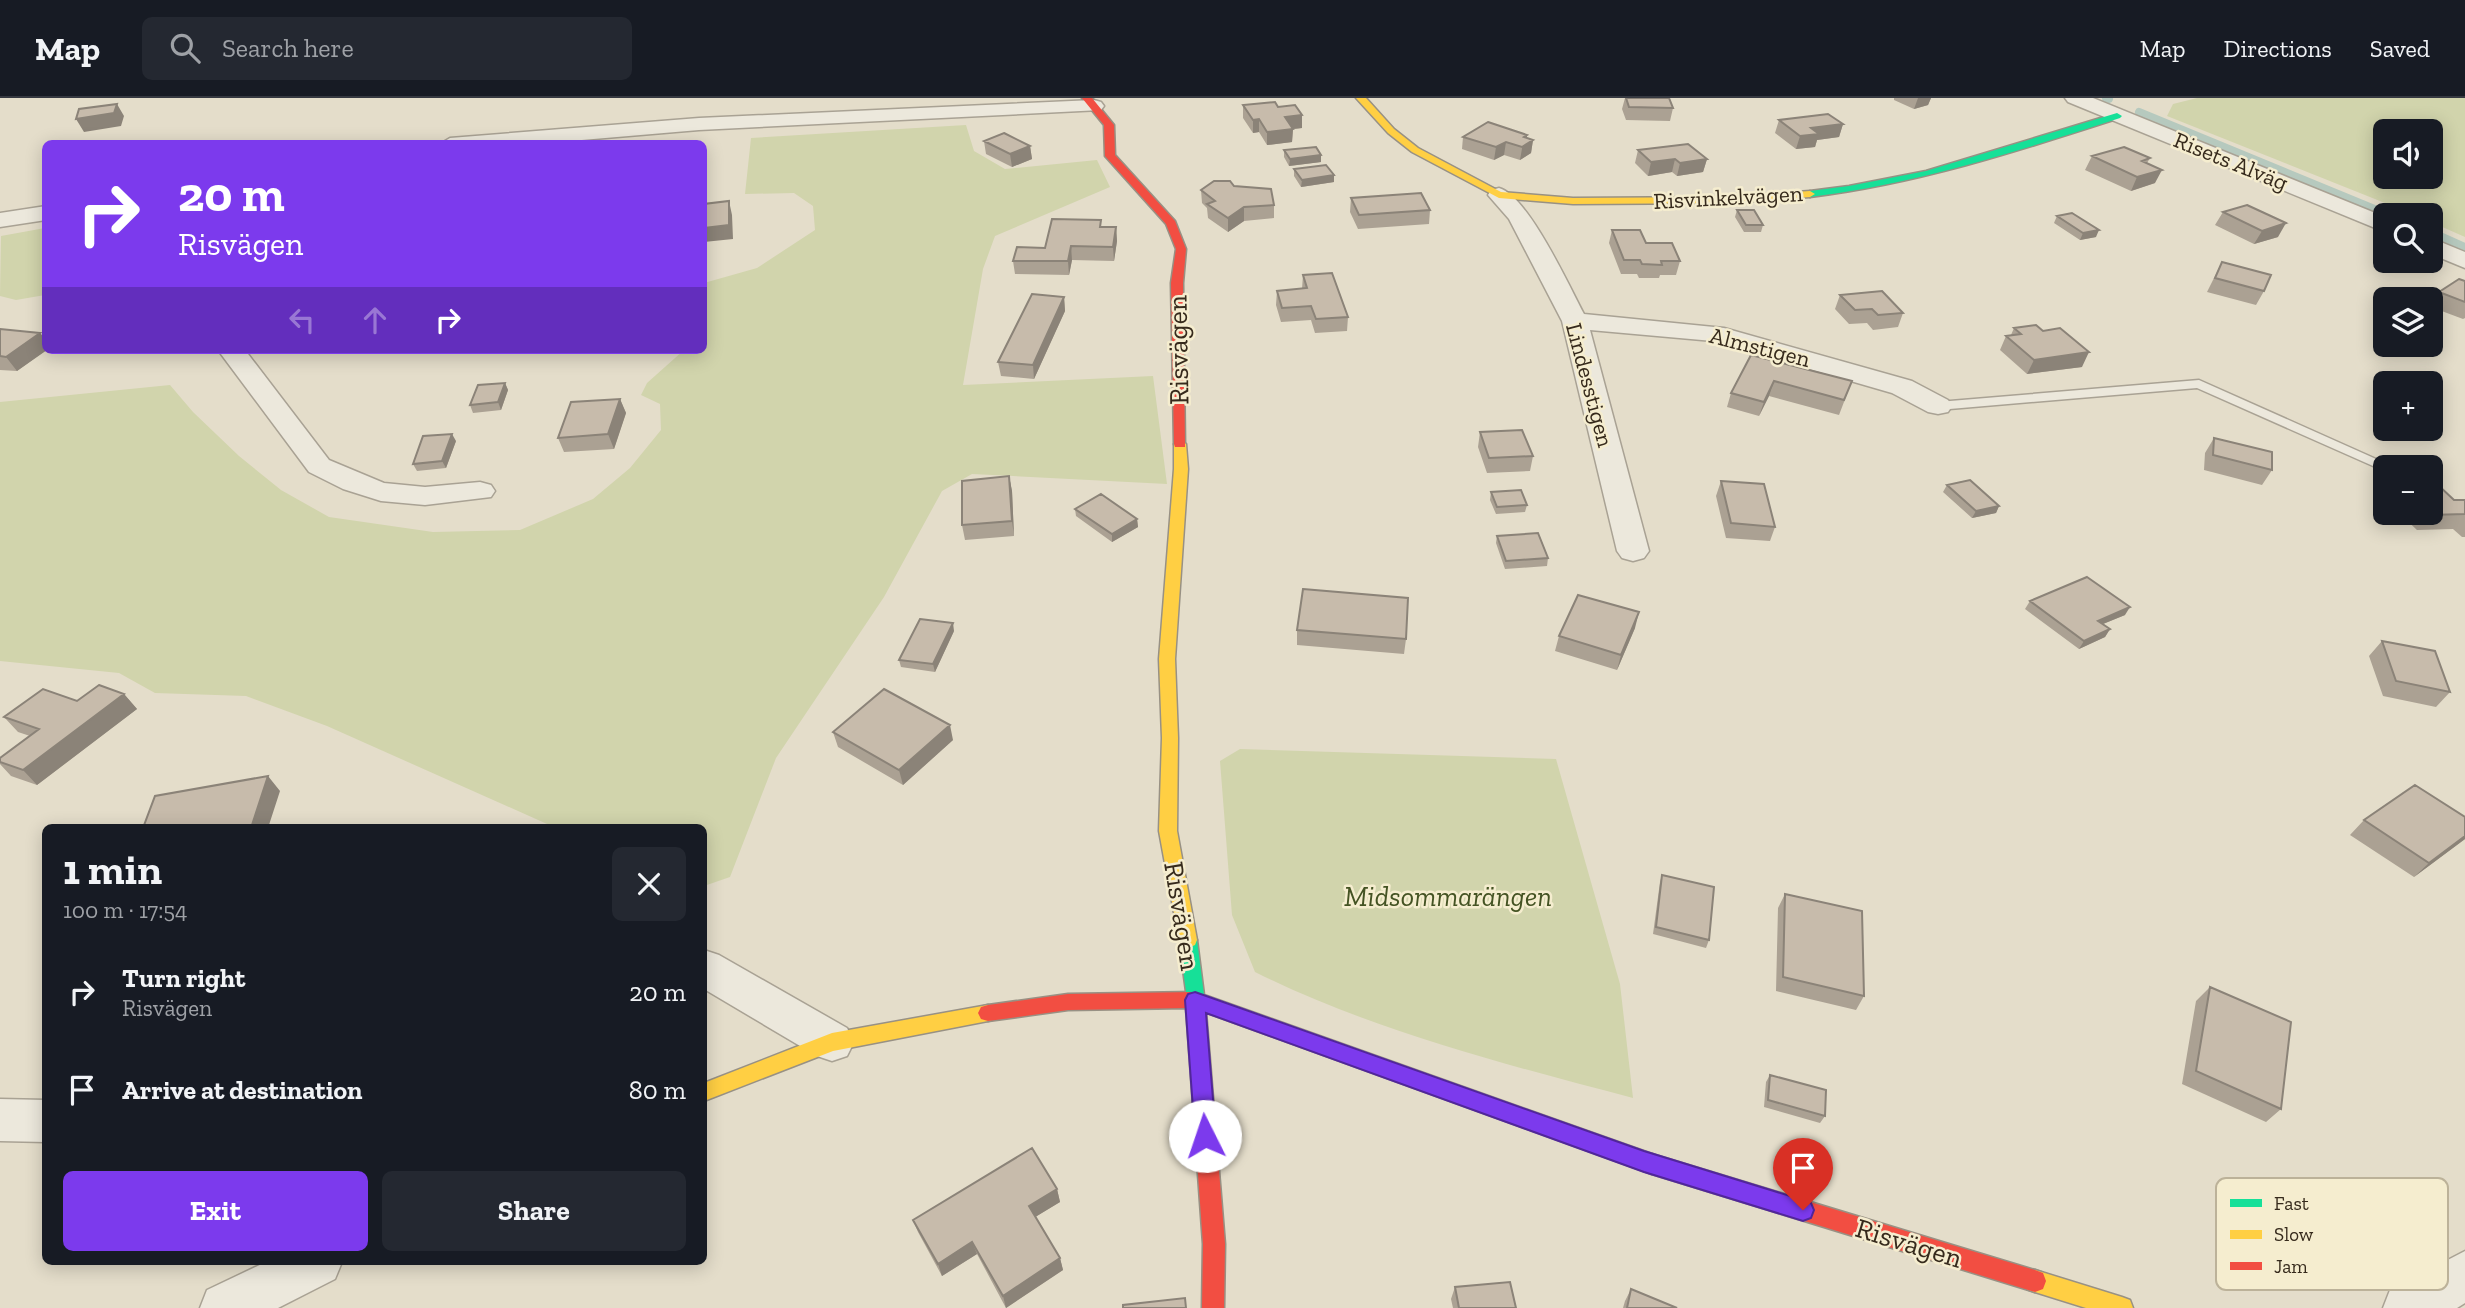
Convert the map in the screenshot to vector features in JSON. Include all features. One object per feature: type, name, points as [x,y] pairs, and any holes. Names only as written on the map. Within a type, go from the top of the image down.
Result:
[{"type":"street","name":"Risvinkelvägen","points":[[1361,98],[1391,131],[1415,150],[1499,195],[1573,201],[1729,200],[1832,192],[1898,181],[1965,164],[2117,116]]},
{"type":"street","name":"Risets Alväg","points":[[2075,98],[2373,220]]},
{"type":"street","points":[[503,140],[713,124],[1091,102]]},
{"type":"street","name":"Risvägen","points":[[1091,102],[1109,125],[1110,156],[1171,223],[1181,249],[1177,283],[1181,469],[1167,659],[1171,738],[1168,831],[1186,927],[1195,1000],[1644,1161],[2122,1308]]},
{"type":"street","name":"Lindesstigen","points":[[1499,195],[1519,216],[1575,321],[1633,551]]},
{"type":"street","points":[[0,220],[42,214]]},
{"type":"street","points":[[2443,251],[2465,261]]},
{"type":"street","name":"Almstigen","points":[[1575,321],[1715,333],[1902,387],[1938,406]]},
{"type":"street","points":[[234,354],[319,466],[353,483],[381,492],[425,496],[480,491]]},
{"type":"street","points":[[707,970],[832,1042]]},
{"type":"street","points":[[707,1091],[832,1042],[942,1020],[1068,1002],[1195,1000],[1214,1244],[1213,1308]]},
{"type":"street","points":[[0,1120],[42,1121]]},
{"type":"street","points":[[225,1308],[312,1265]]},
{"type":"street","points":[[2448,1286],[2465,1276]]},
{"type":"street","points":[[2408,1308],[2440,1290]]},
{"type":"lane","points":[[1938,406],[2199,384],[2373,462]]},
{"type":"green space","points":[[2197,98],[2465,98],[2465,237],[2443,227],[2443,203],[2385,203],[2167,116],[2173,104]]},
{"type":"green space","points":[[966,125],[974,151],[1005,169],[1097,160],[1110,187],[995,236],[983,269],[963,385],[1153,376],[1167,484],[972,474],[942,491],[884,597],[776,758],[730,877],[707,885],[707,824],[547,824],[327,726],[246,696],[155,693],[119,673],[0,661],[0,402],[170,385],[193,412],[239,456],[281,490],[329,517],[433,532],[520,530],[593,499],[630,468],[661,430],[660,404],[641,395],[647,383],[680,354],[707,354],[707,282],[757,268],[815,230],[813,206],[794,193],[745,194],[751,138]]},
{"type":"green space","points":[[42,229],[42,296],[16,300],[0,296],[1,236]]},
{"type":"green space","name":"Midsommarängen","points":[[1240,749],[1556,759],[1620,984],[1633,1098],[1489,1059],[1393,1029],[1299,993],[1255,972],[1232,915],[1220,761]]},
{"type":"building","points":[[1626,98],[1669,98],[1673,108],[1629,107]]},
{"type":"building","points":[[1275,102],[1278,107],[1295,105],[1302,115],[1285,117],[1293,129],[1267,132],[1259,119],[1253,120],[1243,105]]},
{"type":"building","points":[[117,104],[114,113],[76,119],[79,109]]},
{"type":"building","points":[[1828,114],[1843,124],[1811,128],[1819,134],[1800,136],[1779,120]]},
{"type":"building","points":[[1488,122],[1527,135],[1524,137],[1533,140],[1522,147],[1506,142],[1496,147],[1463,137]]},
{"type":"building","points":[[1004,133],[1030,146],[1010,154],[984,141]]},
{"type":"building","points":[[1688,144],[1707,159],[1680,163],[1675,159],[1651,162],[1638,150]]},
{"type":"building","points":[[1316,147],[1321,155],[1290,159],[1284,150]]},
{"type":"building","points":[[2124,147],[2150,158],[2142,161],[2162,170],[2137,177],[2092,156]]},
{"type":"building","points":[[1326,165],[1334,175],[1302,180],[1294,169]]},
{"type":"building","points":[[1214,181],[1230,181],[1234,186],[1271,189],[1274,205],[1244,207],[1228,218],[1207,204],[1215,201],[1201,190]]},
{"type":"building","points":[[1421,193],[1430,210],[1359,215],[1351,198]]},
{"type":"building","points":[[729,201],[729,225],[707,228],[707,204]]},
{"type":"building","points":[[2247,205],[2286,223],[2262,231],[2223,212]]},
{"type":"building","points":[[1737,210],[1754,210],[1763,225],[1746,225]]},
{"type":"building","points":[[2072,213],[2099,230],[2083,233],[2057,216]]},
{"type":"building","points":[[1052,219],[1101,220],[1100,227],[1116,227],[1113,247],[1071,246],[1068,261],[1013,261],[1017,247],[1045,248]]},
{"type":"building","points":[[1612,230],[1640,230],[1646,243],[1672,243],[1680,261],[1661,261],[1662,265],[1624,260]]},
{"type":"building","points":[[2222,262],[2271,275],[2264,291],[2215,278]]},
{"type":"building","points":[[1332,273],[1348,317],[1316,319],[1311,306],[1282,308],[1277,291],[1307,288],[1303,275]]},
{"type":"building","points":[[2459,279],[2465,281],[2465,302],[2443,294],[2443,289]]},
{"type":"building","points":[[1882,291],[1903,313],[1878,315],[1872,309],[1855,310],[1840,295]]},
{"type":"building","points":[[1032,294],[1064,297],[1033,365],[998,362]]},
{"type":"building","points":[[2036,325],[2043,331],[2060,328],[2089,352],[2034,360],[2006,336],[2021,334],[2014,328]]},
{"type":"building","points":[[0,329],[40,333],[6,357],[0,356]]},
{"type":"building","points":[[1751,355],[1852,381],[1844,400],[1774,381],[1764,402],[1731,393]]},
{"type":"building","points":[[505,383],[498,402],[470,405],[478,385]]},
{"type":"building","points":[[620,399],[608,434],[558,438],[571,402]]},
{"type":"building","points":[[1522,430],[1533,456],[1489,458],[1480,432]]},
{"type":"building","points":[[452,434],[442,461],[413,464],[423,436]]},
{"type":"building","points":[[2214,438],[2272,452],[2272,470],[2213,455]]},
{"type":"building","points":[[1009,476],[1012,521],[962,525],[962,481]]},
{"type":"building","points":[[1970,480],[1999,506],[1976,511],[1947,485]]},
{"type":"building","points":[[1721,481],[1764,484],[1775,527],[1731,523]]},
{"type":"building","points":[[1521,490],[1527,505],[1497,507],[1491,492]]},
{"type":"building","points":[[2443,490],[2454,500],[2465,500],[2465,514],[2443,515]]},
{"type":"building","points":[[1101,494],[1137,519],[1112,534],[1075,509]]},
{"type":"building","points":[[1538,533],[1548,558],[1506,561],[1497,536]]},
{"type":"building","points":[[2087,577],[2130,607],[2098,621],[2110,629],[2084,641],[2030,601]]},
{"type":"building","points":[[1303,589],[1408,598],[1406,639],[1297,630]]},
{"type":"building","points":[[1578,595],[1639,612],[1621,655],[1559,636]]},
{"type":"building","points":[[920,619],[953,623],[933,664],[899,660]]},
{"type":"building","points":[[2382,641],[2435,651],[2450,692],[2396,681]]},
{"type":"building","points":[[99,685],[124,694],[23,770],[0,762],[0,758],[39,729],[4,717],[43,689],[77,701]]},
{"type":"building","points":[[884,689],[950,725],[899,770],[833,732]]},
{"type":"building","points":[[268,776],[252,824],[144,824],[155,796]]},
{"type":"building","points":[[2415,785],[2465,817],[2465,836],[2429,863],[2364,820]]},
{"type":"building","points":[[1662,875],[1714,887],[1709,940],[1656,927]]},
{"type":"building","points":[[1785,894],[1862,911],[1864,996],[1783,977]]},
{"type":"building","points":[[2210,987],[2291,1022],[2281,1109],[2196,1071]]},
{"type":"building","points":[[1770,1075],[1826,1090],[1825,1116],[1768,1100]]},
{"type":"building","points":[[1032,1148],[1057,1189],[1029,1206],[1060,1258],[1003,1296],[972,1242],[938,1264],[913,1220]]},
{"type":"building","points":[[1510,1282],[1516,1308],[1459,1308],[1455,1287]]},
{"type":"building","points":[[1631,1289],[1677,1308],[1627,1308]]},
{"type":"building","points":[[1185,1298],[1186,1308],[1123,1308],[1123,1305]]},
{"type":"waterway","points":[[2139,112],[2373,208]]},
{"type":"waterway","points":[[2443,237],[2465,247]]},
{"type":"traffic: fast","points":[[1810,194],[1888,183],[1927,174],[2117,116]]},
{"type":"traffic: fast","points":[[1188,940],[1195,1000],[1652,1164]]},
{"type":"traffic: slow","points":[[1361,98],[1391,131],[1415,150],[1499,195],[1573,201],[1729,200],[1810,194]]},
{"type":"traffic: slow","points":[[1180,444],[1181,469],[1167,659],[1170,738],[1168,831],[1188,940]]},
{"type":"traffic: slow","points":[[707,1091],[832,1042],[988,1013]]},
{"type":"traffic: slow","points":[[2035,1281],[2122,1308]]},
{"type":"traffic: jam","points":[[1087,98],[1109,125],[1110,156],[1171,223],[1181,249],[1177,283],[1180,444]]},
{"type":"traffic: jam","points":[[988,1013],[1068,1002],[1195,1000],[1214,1244],[1213,1308]]},
{"type":"traffic: jam","points":[[1652,1164],[2035,1281]]},
{"type":"route","points":[[1205,1136],[1195,1000],[1644,1161],[1803,1210]]}]
